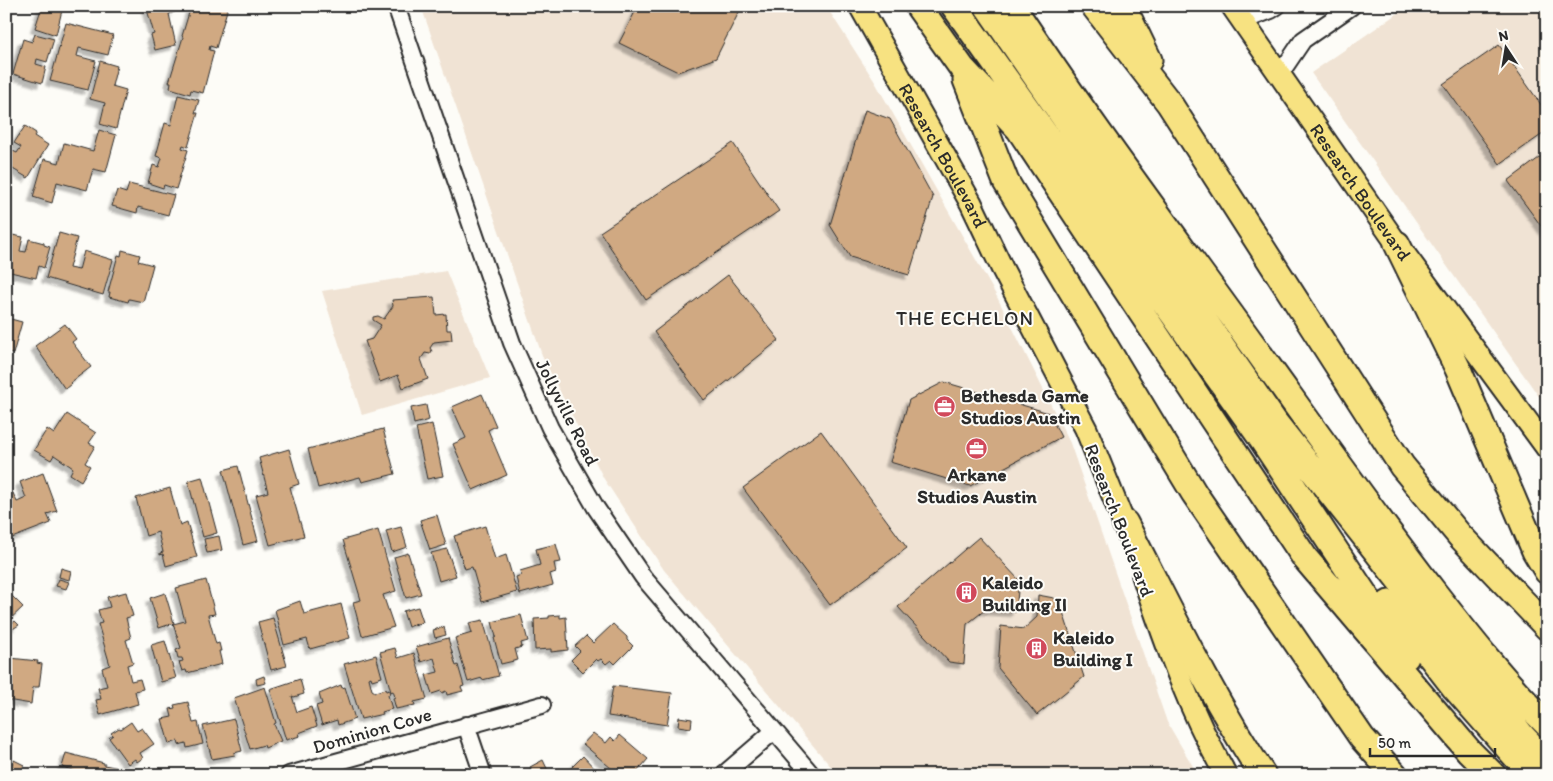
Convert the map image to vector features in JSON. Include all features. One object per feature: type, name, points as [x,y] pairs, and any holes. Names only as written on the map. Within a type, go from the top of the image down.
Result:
[{"type":"highway","points":[[918,6],[962,68],[1020,128],[1306,558],[1469,751],[1492,775]]},
{"type":"highway","points":[[954,6],[1268,429],[1455,688],[1532,775]]},
{"type":"highway","points":[[987,6],[1268,429],[1469,751]]},
{"type":"highway","points":[[1012,6],[1059,77],[1357,491],[1465,631],[1527,704],[1547,724]]},
{"type":"highway","points":[[1094,6],[1169,103],[1402,466],[1460,536],[1547,627]]},
{"type":"highway","points":[[1123,6],[1169,103]]},
{"type":"highway","points":[[962,68],[1006,182],[1194,492],[1362,738],[1395,775]]},
{"type":"highway","points":[[1396,244],[1458,369],[1535,551],[1547,571]]},
{"type":"highway","points":[[1268,429],[1465,631]]},
{"type":"highway","points":[[1268,429],[1523,737],[1547,762]]},
{"type":"highway","points":[[1125,522],[1206,681],[1237,736],[1263,775]]},
{"type":"main road","name":"Research Boulevard","points":[[860,6],[971,203],[1002,268],[1086,429],[1125,522],[1166,646],[1200,724],[1226,775]]},
{"type":"main road","name":"Research Boulevard","points":[[1237,14],[1396,244],[1547,448]]},
{"type":"street","name":"Jollyville Road","points":[[396,6],[512,343],[550,428],[596,508],[643,577],[812,775]]},
{"type":"street","points":[[1237,14],[1271,10],[1277,6]]},
{"type":"street","points":[[1280,74],[1303,40],[1352,6]]},
{"type":"street","name":"Dominion Cove","points":[[289,775],[542,704]]},
{"type":"street","points":[[466,725],[483,775]]},
{"type":"street","points":[[723,775],[774,731]]},
{"type":"shaded area","points":[[421,6],[826,6],[875,82],[996,295],[1070,443],[1167,722],[1198,775],[838,775],[664,570],[604,479],[543,358]]},
{"type":"shaded area","points":[[1408,6],[1547,6],[1547,408],[1311,73]]},
{"type":"shaded area","points":[[446,271],[490,378],[362,415],[322,291]]},
{"type":"building","points":[[42,6],[63,6],[56,35],[35,28]]},
{"type":"building","points":[[146,6],[173,6],[175,12],[169,14],[176,45],[155,50],[151,35],[154,34]]},
{"type":"building","points":[[191,6],[228,7],[216,48],[210,46],[209,50],[214,51],[203,93],[191,90],[190,94],[170,88],[171,82],[169,82]]},
{"type":"building","points":[[638,6],[742,6],[716,58],[678,72],[619,43]]},
{"type":"building","points":[[66,23],[113,35],[108,55],[79,48],[77,56],[96,61],[88,90],[50,81]]},
{"type":"building","points":[[35,34],[54,39],[47,62],[37,59],[36,64],[46,67],[42,83],[13,74],[23,39],[32,42]]},
{"type":"building","points":[[1499,45],[1547,113],[1547,131],[1500,164],[1443,84]]},
{"type":"building","points":[[100,61],[117,66],[112,86],[126,90],[116,129],[100,124],[105,103],[90,99]]},
{"type":"building","points":[[178,95],[199,100],[195,113],[198,113],[188,147],[183,145],[182,148],[188,150],[176,189],[164,185],[163,188],[148,183],[153,165],[159,167],[162,158],[156,156],[165,123],[171,125]]},
{"type":"building","points":[[865,110],[890,119],[933,197],[909,275],[850,257],[830,225]]},
{"type":"building","points":[[25,126],[36,133],[34,136],[48,145],[28,178],[6,165],[6,158],[11,150],[17,153],[21,147],[14,143]]},
{"type":"building","points":[[99,130],[116,135],[106,172],[93,169],[87,190],[57,182],[52,203],[33,197],[44,159],[59,163],[64,143],[93,151]]},
{"type":"building","points":[[733,143],[779,211],[646,300],[600,232]]},
{"type":"building","points":[[1547,152],[1547,234],[1508,181]]},
{"type":"building","points":[[129,184],[174,195],[168,215],[138,207],[137,213],[112,206],[117,190],[126,193]]},
{"type":"building","points":[[59,233],[77,238],[69,268],[79,270],[84,251],[113,260],[103,295],[46,278]]},
{"type":"building","points":[[7,234],[23,237],[20,251],[26,252],[29,239],[44,243],[44,245],[50,247],[44,268],[39,266],[36,278],[6,271]]},
{"type":"building","points":[[122,250],[140,255],[138,261],[153,265],[143,302],[129,299],[128,302],[109,297],[110,292],[108,292],[118,255],[121,256]]},
{"type":"building","points":[[728,275],[779,340],[704,400],[654,332]]},
{"type":"building","points":[[434,297],[436,315],[446,314],[447,330],[451,330],[452,340],[434,342],[430,348],[432,351],[430,354],[425,353],[421,359],[428,379],[403,388],[398,375],[380,382],[365,341],[372,339],[381,325],[373,320],[373,317],[378,316],[384,319],[393,306],[392,300]]},
{"type":"building","points":[[6,310],[9,311],[7,318],[22,322],[13,354],[6,352]]},
{"type":"building","points":[[65,324],[76,339],[72,342],[91,367],[65,389],[35,346]]},
{"type":"building","points":[[944,382],[1049,413],[1061,437],[970,486],[890,462],[909,400]]},
{"type":"building","points":[[482,394],[496,426],[488,430],[507,475],[473,490],[453,444],[466,438],[452,407]]},
{"type":"building","points":[[426,405],[429,420],[414,424],[411,408]]},
{"type":"building","points":[[67,414],[96,433],[89,443],[95,446],[85,463],[90,466],[81,481],[70,474],[73,468],[54,455],[51,460],[34,450],[47,429],[54,434]]},
{"type":"building","points":[[432,424],[443,476],[427,479],[416,428]]},
{"type":"building","points":[[383,429],[395,474],[362,482],[360,477],[318,488],[308,449]]},
{"type":"building","points":[[821,431],[907,548],[830,605],[743,488]]},
{"type":"building","points":[[289,449],[299,484],[290,487],[304,536],[270,545],[256,495],[268,492],[259,458]]},
{"type":"building","points":[[238,466],[258,541],[243,545],[223,470]]},
{"type":"building","points":[[43,473],[57,511],[47,514],[51,523],[12,538],[6,524],[6,496],[13,493],[17,502],[26,498],[20,482]]},
{"type":"building","points":[[202,477],[217,533],[203,537],[188,481]]},
{"type":"building","points":[[170,488],[180,525],[187,522],[197,557],[166,566],[163,554],[160,555],[163,552],[158,532],[146,536],[136,498]]},
{"type":"building","points":[[437,515],[446,545],[430,550],[420,520]]},
{"type":"building","points":[[485,526],[495,559],[506,555],[517,592],[482,602],[472,567],[465,569],[454,536]]},
{"type":"building","points":[[401,527],[407,547],[392,552],[386,531]]},
{"type":"building","points":[[378,530],[396,591],[383,595],[394,627],[362,636],[353,602],[361,600],[343,540]]},
{"type":"building","points":[[219,536],[222,550],[207,553],[204,539]]},
{"type":"building","name":"Kaleido Building II","points":[[979,537],[1019,580],[1016,612],[985,610],[967,624],[964,664],[949,662],[898,607]]},
{"type":"building","points":[[556,544],[561,562],[554,563],[556,572],[550,574],[553,585],[520,594],[516,577],[521,575],[520,571],[540,565],[536,549]]},
{"type":"building","points":[[447,549],[456,576],[439,581],[431,553]]},
{"type":"building","points":[[408,553],[421,594],[406,598],[394,557]]},
{"type":"building","points":[[61,568],[71,571],[69,580],[59,577]]},
{"type":"building","points":[[59,579],[69,582],[66,589],[56,586]]},
{"type":"building","points":[[206,580],[215,614],[208,615],[216,644],[219,643],[222,664],[187,673],[186,670],[182,671],[179,662],[183,661],[182,658],[178,658],[176,650],[181,648],[173,624],[185,621],[176,588]]},
{"type":"building","points":[[6,590],[23,607],[6,623]]},
{"type":"building","points":[[126,592],[133,616],[126,618],[131,638],[126,640],[133,663],[127,665],[131,681],[140,679],[143,689],[135,691],[138,704],[100,715],[96,700],[101,699],[98,688],[107,686],[102,668],[110,665],[98,624],[102,623],[98,610],[110,607],[107,597]]},
{"type":"building","points":[[165,593],[174,623],[159,628],[150,598]]},
{"type":"building","name":"Kaleido Building I","points":[[1038,595],[1054,598],[1060,603],[1084,677],[1037,715],[998,668],[1001,626],[1024,629],[1037,617]]},
{"type":"building","points":[[300,601],[304,614],[341,604],[350,638],[310,649],[307,639],[284,645],[275,610]]},
{"type":"building","points":[[418,607],[423,622],[408,627],[403,611]]},
{"type":"building","points":[[521,615],[528,641],[521,643],[522,647],[515,649],[518,660],[501,664],[492,622]]},
{"type":"building","points":[[560,615],[560,618],[566,617],[568,650],[551,652],[551,649],[535,650],[534,619]]},
{"type":"building","points":[[273,618],[287,666],[271,670],[258,622]]},
{"type":"building","points":[[483,620],[499,676],[468,682],[455,638],[472,633],[469,623]]},
{"type":"building","points":[[15,621],[19,625],[8,632],[6,627]]},
{"type":"building","points":[[613,624],[627,637],[627,640],[633,646],[615,664],[611,660],[606,664],[601,659],[598,661],[596,659],[583,672],[571,660],[580,651],[575,646],[586,636],[593,643]]},
{"type":"building","points":[[444,627],[446,635],[435,638],[433,630]]},
{"type":"building","points":[[448,638],[464,686],[461,687],[463,691],[447,695],[446,691],[432,694],[426,675],[438,672],[434,658],[421,662],[416,647]]},
{"type":"building","points":[[165,641],[176,678],[161,682],[151,645]]},
{"type":"building","points":[[395,648],[398,658],[414,653],[427,699],[414,702],[415,705],[396,709],[393,698],[395,697],[393,691],[391,692],[380,652]]},
{"type":"building","points":[[376,655],[382,677],[372,680],[371,677],[369,678],[372,690],[375,692],[385,689],[386,691],[389,690],[390,694],[388,695],[392,709],[382,712],[383,714],[361,719],[344,664]]},
{"type":"building","points":[[10,658],[38,661],[37,663],[42,664],[39,687],[33,687],[31,704],[7,700],[11,673],[8,672]]},
{"type":"building","points":[[264,676],[266,683],[257,685],[256,679]]},
{"type":"building","points":[[300,679],[304,694],[292,696],[297,712],[311,707],[317,726],[299,733],[300,736],[286,740],[270,689]]},
{"type":"building","points":[[341,685],[342,688],[345,687],[355,719],[338,725],[337,720],[322,725],[316,706],[322,704],[319,694]]},
{"type":"building","points":[[613,686],[672,693],[667,725],[608,716]]},
{"type":"building","points":[[265,687],[276,723],[274,724],[281,741],[265,748],[264,745],[250,749],[234,698]]},
{"type":"building","points":[[188,702],[193,723],[198,722],[203,744],[187,748],[186,743],[179,745],[178,741],[169,744],[162,719],[172,717],[170,709],[175,708],[174,705]]},
{"type":"building","points":[[679,717],[692,719],[691,728],[678,726]]},
{"type":"building","points":[[234,719],[242,751],[234,753],[235,755],[212,759],[203,726]]},
{"type":"building","points":[[131,722],[137,731],[142,728],[154,744],[140,753],[143,758],[137,762],[135,759],[128,764],[109,738],[113,735],[111,733]]},
{"type":"building","points":[[593,733],[606,743],[611,737],[615,741],[620,735],[648,759],[636,773],[637,775],[619,775],[583,744]]},
{"type":"building","points":[[66,753],[104,763],[104,765],[125,769],[123,775],[71,775],[73,770],[62,767]]},
{"type":"building","points":[[583,756],[597,771],[595,773],[597,775],[564,775]]},
{"type":"building","points":[[14,760],[24,765],[20,773],[10,767]]},
{"type":"building","points":[[543,760],[550,775],[528,775],[533,772],[530,767]]},
{"type":"building","points":[[443,769],[444,775],[426,775],[426,774]]},
{"type":"place","name":"Bethesda Game Studios Austin","points":[[945,406]]},
{"type":"place","name":"Arkane Studios Austin","points":[[977,448]]},
{"type":"place","name":"Kaleido Building II","points":[[966,593]]},
{"type":"place","name":"Kaleido Building I","points":[[1037,648]]},
{"type":"district","name":"THE ECHELON","points":[[965,318]]}]
